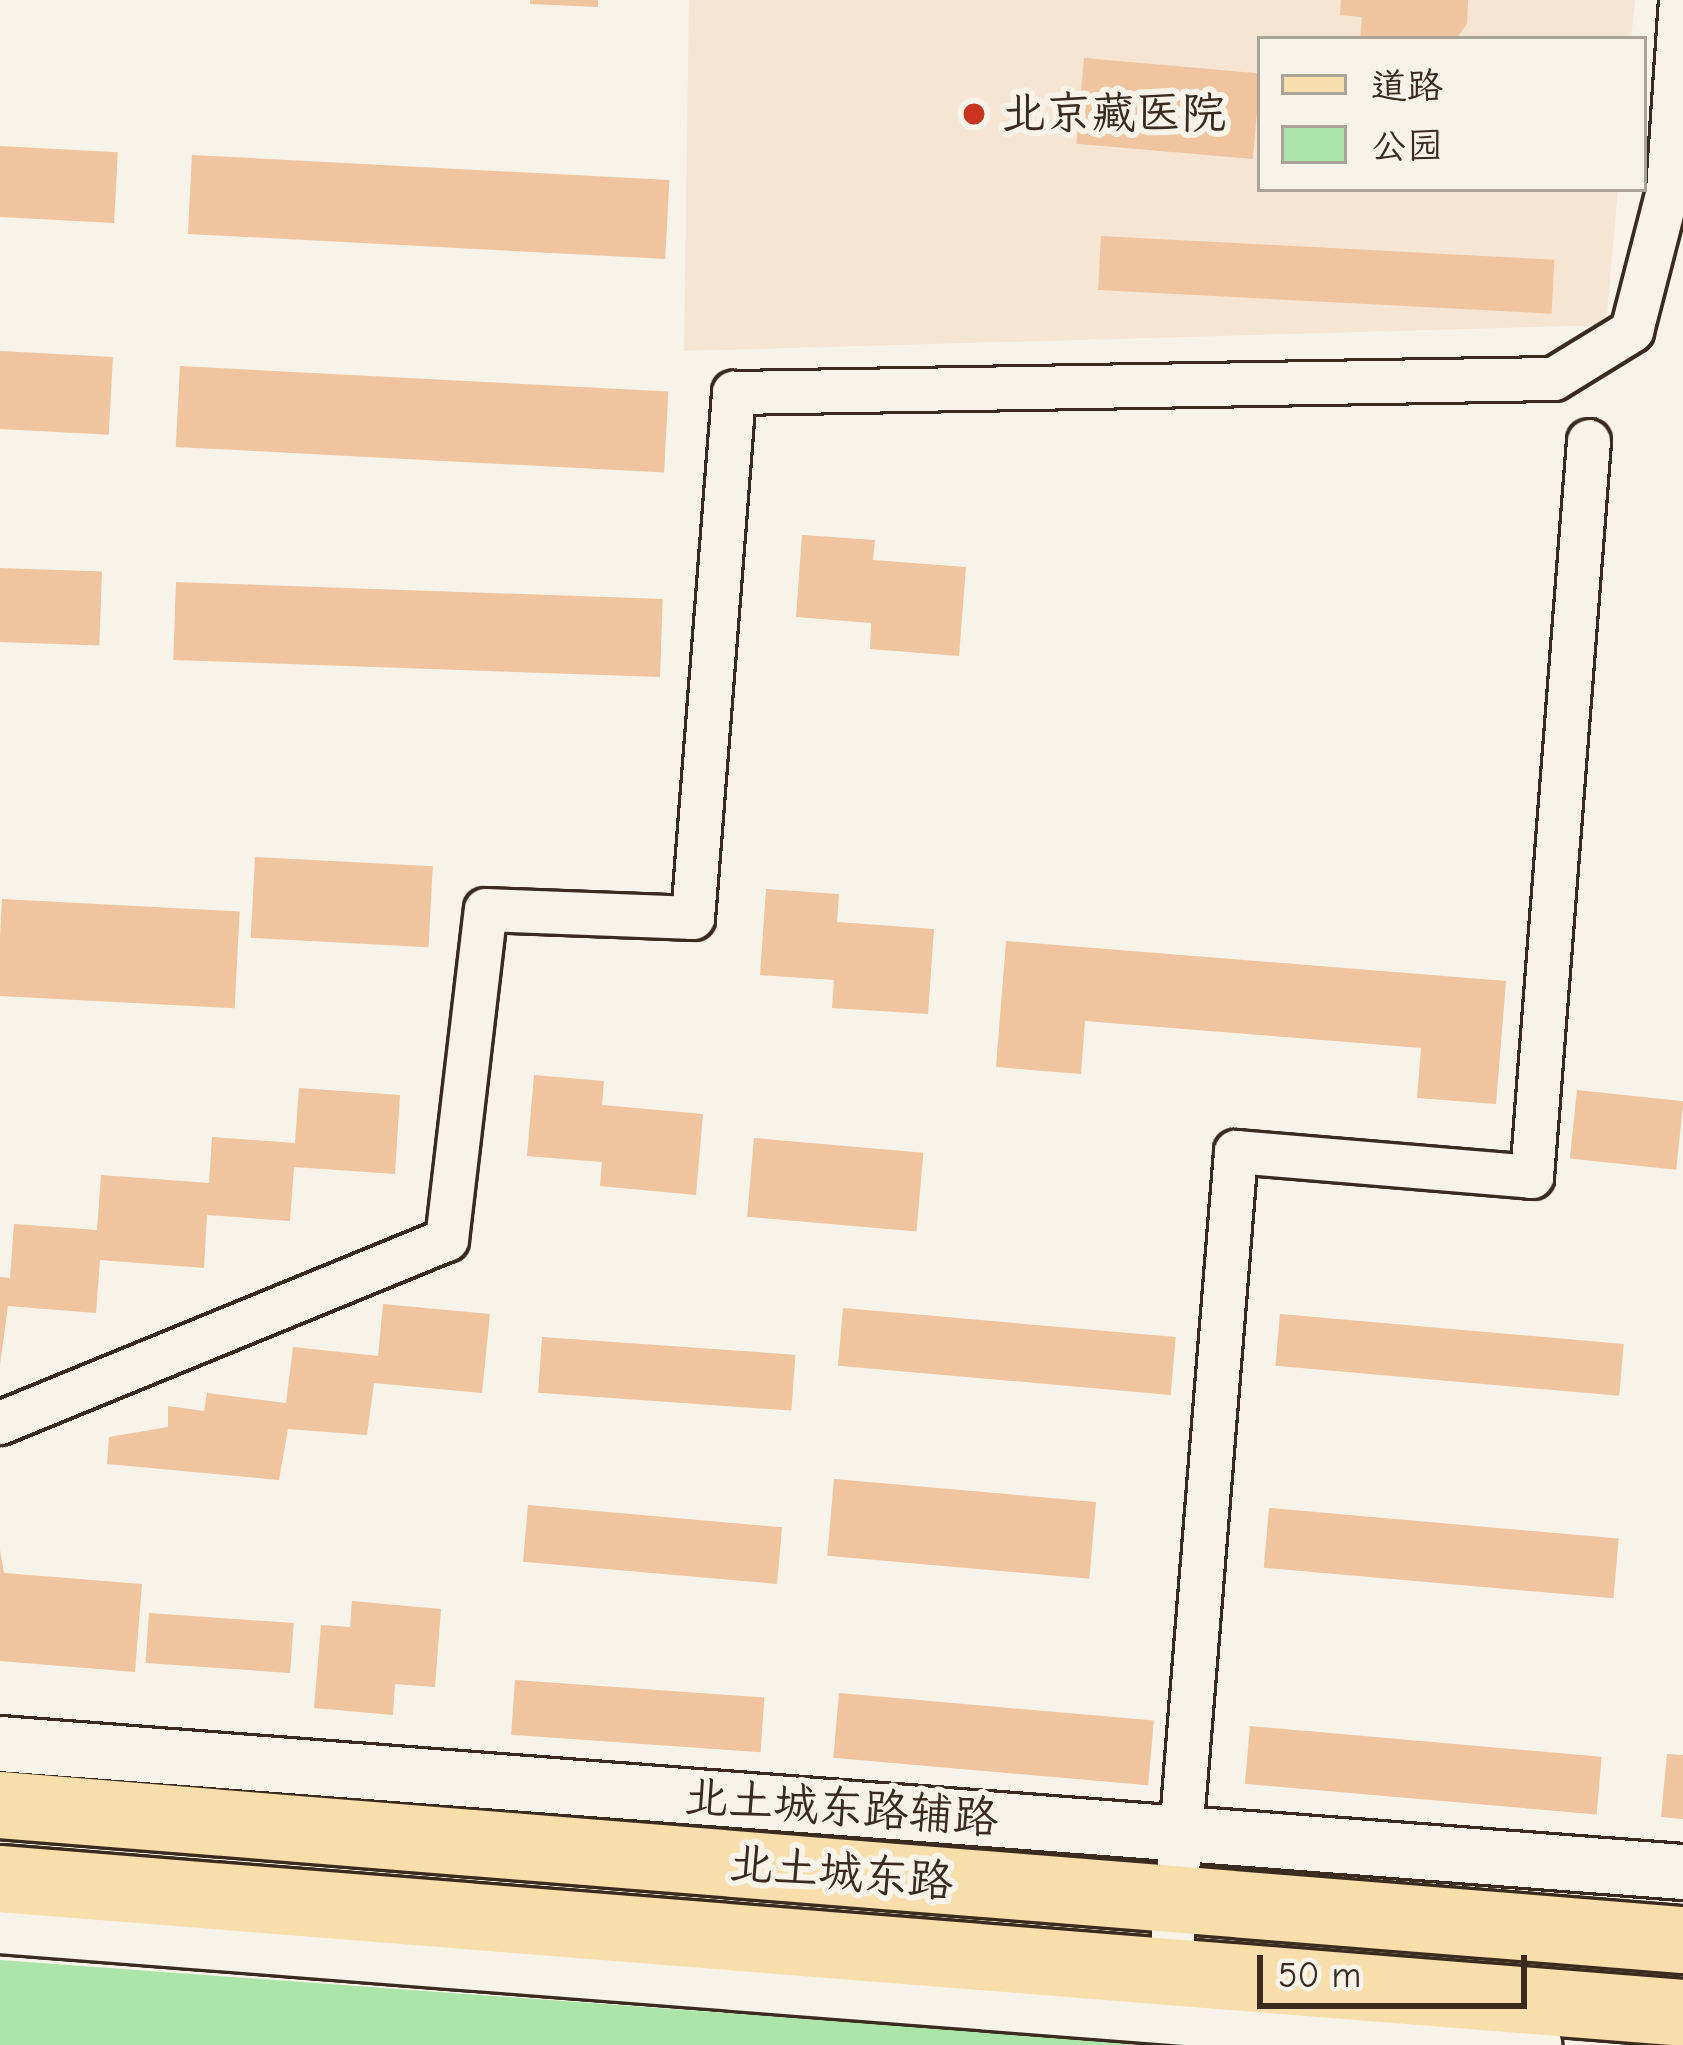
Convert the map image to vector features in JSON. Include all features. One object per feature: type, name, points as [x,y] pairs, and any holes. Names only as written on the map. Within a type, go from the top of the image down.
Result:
[{"type":"main road","name":"北土城东路","points":[[0,1805],[1683,1940]]},
{"type":"main road","name":"北土城东路","points":[[0,1879],[1168,1995],[1683,2013]]},
{"type":"street","points":[[0,1423],[447,1240],[486,910],[693,918],[734,393],[1554,379],[1632,331],[1676,192],[1681,0]]},
{"type":"street","points":[[1168,1995],[1236,1152],[1532,1178],[1588,441]]},
{"type":"street","name":"北土城东路辅路","points":[[0,1744],[1683,1872]]},
{"type":"street","points":[[0,1926],[1168,1995],[1534,2045]]},
{"type":"shaded area","name":"北京藏医院","points":[[689,0],[1635,0],[1631,36],[1257,36],[1257,192],[1618,192],[1606,325],[684,351]]},
{"type":"green space","points":[[0,1960],[1164,2045],[0,2045]]},
{"type":"building","points":[[530,0],[598,0],[598,7],[530,4]]},
{"type":"building","points":[[1341,0],[1468,0],[1467,24],[1458,36],[1360,36],[1362,17],[1340,15]]},
{"type":"building","points":[[1084,58],[1257,73],[1253,159],[1077,144]]},
{"type":"building","points":[[0,146],[118,152],[114,223],[0,217]]},
{"type":"building","points":[[192,155],[669,180],[665,259],[188,234]]},
{"type":"building","points":[[1101,236],[1554,260],[1552,314],[1098,290]]},
{"type":"building","points":[[0,351],[113,357],[109,435],[0,429]]},
{"type":"building","points":[[180,366],[668,392],[664,472],[176,447]]},
{"type":"building","points":[[802,535],[875,540],[873,560],[966,567],[959,656],[870,649],[871,623],[796,617]]},
{"type":"building","points":[[0,568],[102,572],[99,646],[0,642]]},
{"type":"building","points":[[176,582],[663,599],[660,677],[173,660]]},
{"type":"building","points":[[255,857],[433,866],[429,947],[251,938]]},
{"type":"building","points":[[766,889],[839,894],[837,922],[934,929],[928,1014],[832,1008],[834,980],[760,975]]},
{"type":"building","points":[[2,899],[240,911],[235,1008],[0,996]]},
{"type":"building","points":[[1006,941],[1506,981],[1496,1104],[1417,1098],[1421,1048],[1085,1021],[1081,1074],[996,1067]]},
{"type":"building","points":[[534,1075],[604,1081],[602,1105],[703,1114],[696,1195],[600,1186],[602,1162],[527,1156]]},
{"type":"building","points":[[299,1088],[400,1095],[395,1174],[294,1167],[290,1221],[207,1215],[204,1268],[100,1260],[96,1313],[8,1306],[0,1365],[0,1277],[10,1278],[14,1224],[97,1230],[101,1175],[209,1183],[212,1137],[295,1143]]},
{"type":"building","points":[[1577,1090],[1683,1101],[1676,1170],[1570,1159]]},
{"type":"building","points":[[754,1138],[923,1153],[916,1232],[747,1217]]},
{"type":"building","points":[[383,1304],[490,1314],[482,1393],[374,1383],[367,1435],[288,1429],[279,1480],[107,1464],[109,1437],[168,1427],[168,1406],[204,1411],[207,1393],[286,1403],[293,1347],[378,1356]]},
{"type":"building","points":[[843,1308],[1176,1337],[1171,1395],[838,1366]]},
{"type":"building","points":[[1280,1314],[1624,1344],[1619,1396],[1275,1366]]},
{"type":"building","points":[[542,1337],[795,1355],[791,1411],[538,1393]]},
{"type":"building","points":[[834,1479],[1096,1502],[1089,1579],[827,1556]]},
{"type":"building","points":[[528,1505],[782,1527],[777,1584],[523,1562]]},
{"type":"building","points":[[1269,1508],[1619,1539],[1613,1598],[1264,1568]]},
{"type":"building","points":[[0,1550],[4,1573],[142,1584],[135,1672],[0,1661]]},
{"type":"building","points":[[352,1601],[441,1609],[435,1687],[395,1684],[393,1715],[314,1708],[321,1625],[350,1627]]},
{"type":"building","points":[[149,1613],[294,1623],[290,1673],[146,1663]]},
{"type":"building","points":[[515,1680],[764,1697],[761,1752],[511,1735]]},
{"type":"building","points":[[839,1693],[1154,1721],[1148,1785],[833,1758]]},
{"type":"building","points":[[1250,1726],[1602,1757],[1597,1815],[1245,1784]]},
{"type":"building","points":[[1667,1754],[1683,1755],[1683,1819],[1661,1817]]},
{"type":"place","name":"北京藏医院","points":[[974,114]]}]
